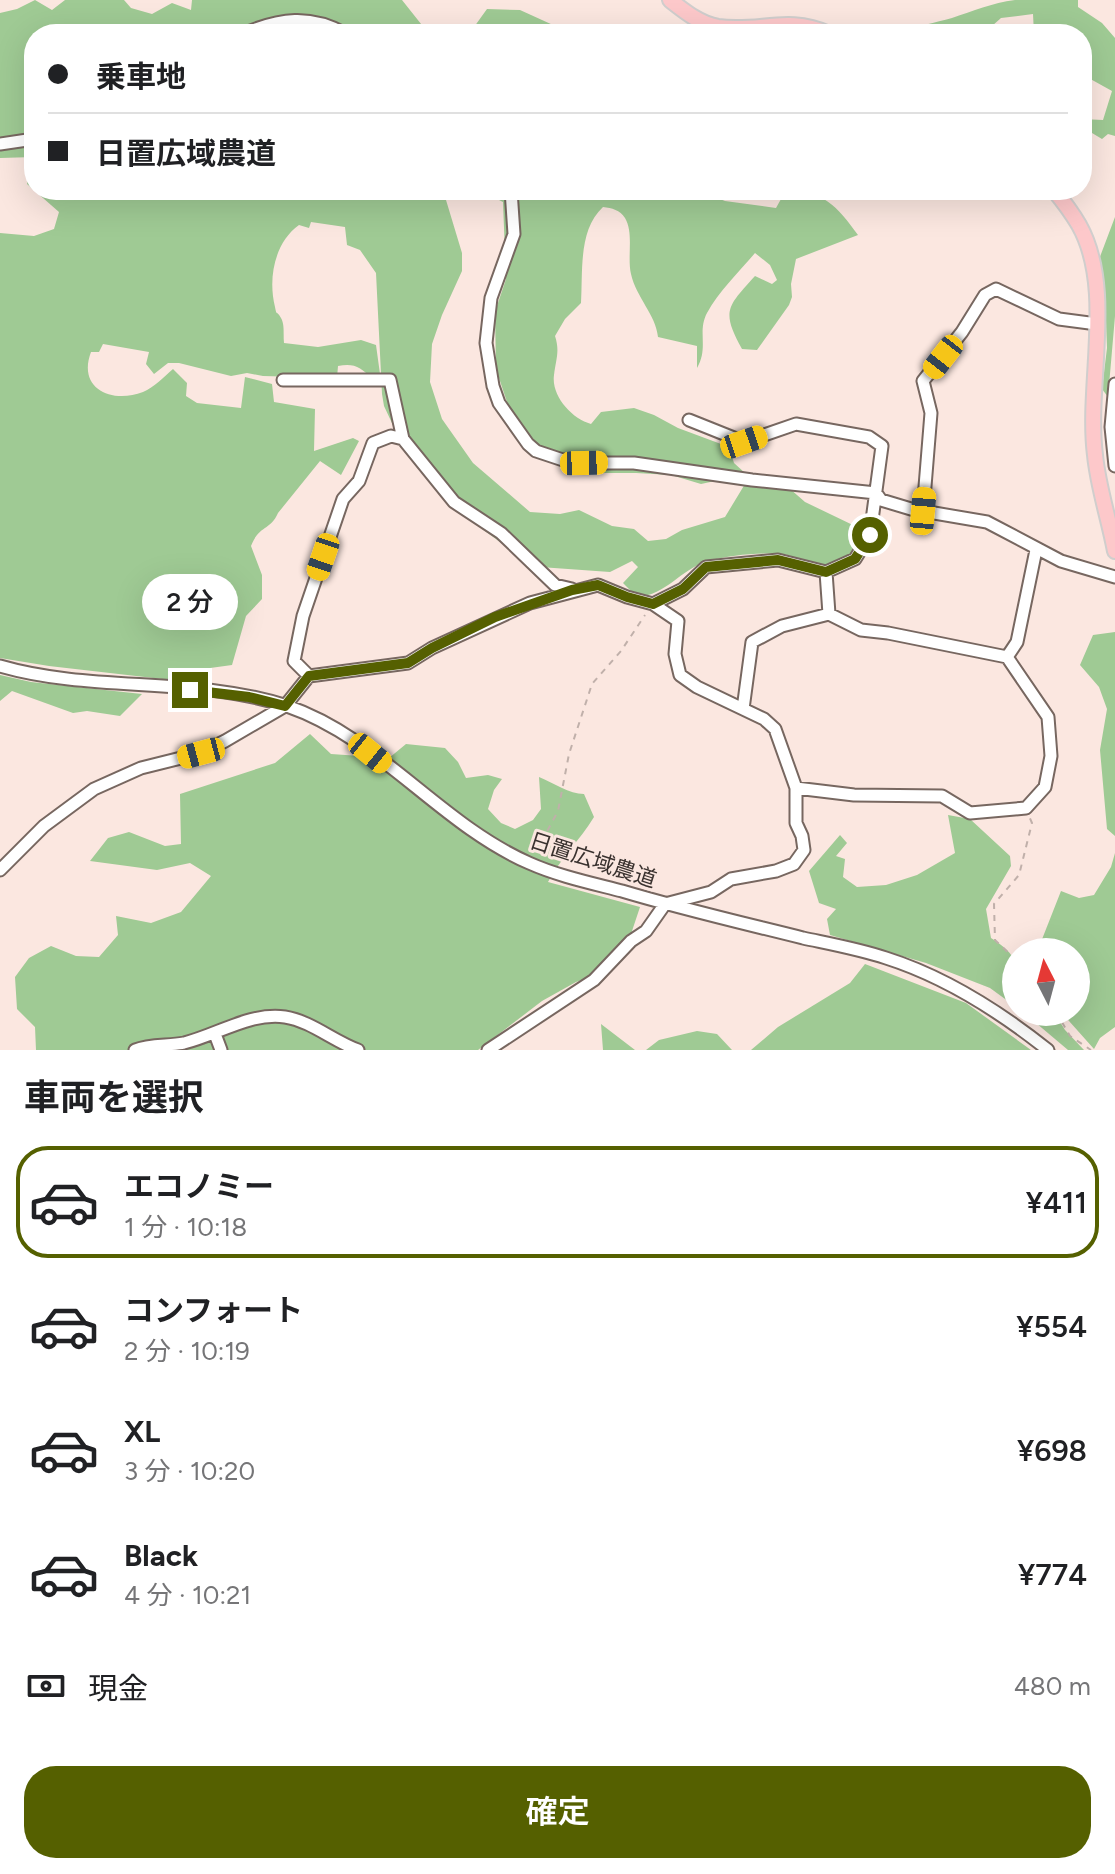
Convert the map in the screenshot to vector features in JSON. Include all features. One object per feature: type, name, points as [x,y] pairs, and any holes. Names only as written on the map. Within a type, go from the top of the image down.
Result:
[{"type":"main road","points":[[670,0],[691,16],[710,24]]},
{"type":"main road","points":[[1061,200],[1080,227],[1098,297],[1093,407],[1095,456],[1115,551]]},
{"type":"street","points":[[269,24],[302,18],[329,24]]},
{"type":"street","points":[[0,144],[24,140]]},
{"type":"street","points":[[512,200],[514,234],[491,298],[486,343],[499,403],[536,451],[563,460],[634,463],[876,493],[881,500],[923,511],[987,522],[1061,561],[1115,577]]},
{"type":"street","points":[[923,511],[931,413],[923,381],[962,332],[985,295],[996,289],[1059,319],[1097,324]]},
{"type":"street","points":[[283,380],[390,380],[403,439],[454,502],[501,533],[555,585],[572,590]]},
{"type":"street","points":[[1115,384],[1111,427],[1115,466]]},
{"type":"street","points":[[653,604],[683,589],[706,567],[778,560],[826,572],[855,559],[870,535],[882,446],[869,437],[796,424],[744,442],[689,420]]},
{"type":"street","points":[[309,676],[294,661],[303,616],[343,499],[359,481],[373,443],[391,436],[403,439]]},
{"type":"street","points":[[1007,657],[1017,642],[1036,550]]},
{"type":"street","points":[[826,572],[829,614]]},
{"type":"street","points":[[0,870],[44,826],[94,789],[141,768],[201,753],[285,706],[309,676],[408,663],[495,617],[572,590],[598,585],[653,604],[678,621],[675,654],[680,675],[697,687],[764,719],[775,729],[796,788],[796,823],[804,850],[794,864],[776,871],[731,879],[711,892],[665,904],[646,931],[631,941],[594,980],[488,1050]]},
{"type":"street","points":[[743,709],[752,642],[782,626],[829,614],[861,630],[1007,657],[1048,717],[1051,756],[1045,787],[1026,808],[970,813],[942,796],[854,795],[796,788]]},
{"type":"street","name":"日置広域農道","points":[[0,666],[52,678],[219,693],[285,706],[342,731],[454,819],[530,864],[665,904],[885,958],[938,980],[1006,1016],[1048,1050]]},
{"type":"street","points":[[135,1050],[182,1043],[270,1016],[287,1017],[312,1026],[358,1050]]},
{"type":"street","points":[[215,1034],[221,1050]]},
{"type":"path","points":[[530,864],[558,811],[569,754],[592,684],[621,651],[653,604]]},
{"type":"path","points":[[1002,947],[995,940],[994,904],[1019,875],[1032,823],[1026,808]]},
{"type":"path","points":[[1064,1026],[1070,1036],[1091,1050]]},
{"type":"green space","points":[[35,0],[52,10],[65,0],[124,0],[131,8],[152,14],[172,3],[191,10],[192,0],[402,0],[421,24],[24,24],[24,157],[0,158],[0,13]]},
{"type":"green space","points":[[1015,0],[1078,0],[1078,7],[1102,23],[1115,38],[1115,136],[1108,134],[1102,139],[1092,133],[1092,119],[1103,120],[1112,91],[1092,80],[1092,24],[1034,24],[1033,14],[1001,18],[994,24],[928,24]]},
{"type":"green space","points":[[487,9],[520,10],[551,24],[476,24]]},
{"type":"green space","points":[[45,200],[446,200],[462,253],[462,271],[432,344],[430,382],[442,419],[473,463],[530,512],[560,514],[579,510],[612,526],[634,529],[648,541],[666,539],[682,530],[725,517],[745,484],[789,488],[805,502],[857,527],[854,555],[823,566],[783,554],[726,557],[698,565],[657,592],[637,597],[623,583],[638,567],[632,561],[610,572],[540,567],[518,555],[452,507],[405,451],[384,406],[382,394],[376,273],[360,250],[347,245],[345,227],[311,222],[309,228],[299,225],[291,233],[275,262],[273,296],[276,312],[283,324],[284,343],[318,347],[361,340],[376,345],[380,374],[372,379],[361,369],[349,365],[338,366],[337,378],[247,373],[231,376],[168,363],[154,374],[146,364],[149,352],[103,344],[99,352],[91,352],[88,365],[93,384],[109,394],[120,396],[143,392],[173,369],[187,383],[186,396],[197,403],[241,408],[245,377],[272,384],[274,402],[315,409],[314,451],[353,438],[359,441],[341,475],[320,461],[272,523],[254,539],[251,546],[262,575],[262,599],[246,616],[232,665],[203,669],[204,674],[197,683],[0,658],[0,233],[34,236],[54,229],[59,212]]},
{"type":"green space","points":[[499,200],[722,200],[776,208],[780,200],[825,200],[836,208],[858,235],[796,259],[789,305],[757,350],[742,349],[730,317],[733,303],[755,276],[772,284],[777,280],[770,265],[755,253],[723,289],[707,313],[697,368],[697,346],[658,337],[654,321],[631,274],[629,231],[623,215],[603,207],[589,227],[583,252],[581,303],[565,319],[555,336],[554,383],[564,406],[591,424],[601,412],[634,408],[654,415],[678,428],[729,447],[734,463],[745,473],[732,483],[715,481],[701,484],[671,475],[577,473],[565,471],[556,452],[537,445],[519,424],[507,402],[496,369],[495,312],[506,279],[503,202]]},
{"type":"green space","points":[[1115,217],[1115,316],[1108,397],[1102,389],[1107,348],[1105,293],[1098,262]]},
{"type":"green space","points":[[1115,632],[1115,836],[1107,829],[1100,750],[1107,709],[1099,687],[1080,665],[1093,635]]},
{"type":"green space","points":[[0,675],[31,682],[142,694],[120,716],[87,711],[73,713],[12,691],[0,701]]},
{"type":"green space","points":[[310,734],[331,754],[389,758],[406,744],[445,748],[458,762],[466,778],[488,775],[502,779],[494,790],[488,809],[501,823],[515,829],[533,820],[541,809],[539,777],[584,794],[594,817],[548,882],[640,907],[628,943],[611,970],[576,982],[542,1001],[478,1050],[36,1050],[35,1027],[17,1009],[15,977],[29,958],[51,946],[76,956],[99,957],[118,935],[116,916],[151,923],[181,912],[211,876],[190,863],[157,870],[90,861],[108,838],[129,832],[165,846],[181,844],[180,794],[275,763]]},
{"type":"green space","points":[[948,815],[970,819],[1010,856],[1011,866],[986,909],[991,938],[1002,946],[1002,997],[990,988],[926,963],[830,935],[827,919],[836,909],[819,903],[809,871],[840,835],[847,843],[836,856],[845,859],[843,877],[857,887],[886,885],[917,875],[955,853]]},
{"type":"green space","points":[[1115,853],[1115,1027],[1100,1038],[1094,1049],[1073,1026],[1090,1026],[1090,938],[1043,938],[1061,891],[1079,898],[1094,895],[1111,867]]},
{"type":"green space","points":[[865,964],[966,1003],[1031,1050],[751,1050],[778,1027],[850,983]]},
{"type":"green space","points":[[601,1024],[635,1050],[603,1050]]},
{"type":"green space","points":[[1040,1026],[1063,1026],[1084,1050],[1068,1050]]},
{"type":"green space","points":[[697,1031],[717,1034],[732,1050],[646,1050],[659,1040]]},
{"type":"route","points":[[190,690],[249,697],[285,706],[309,676],[408,663],[495,617],[572,590],[598,585],[653,604],[683,589],[706,567],[778,560],[826,572],[855,559],[870,535]]}]
